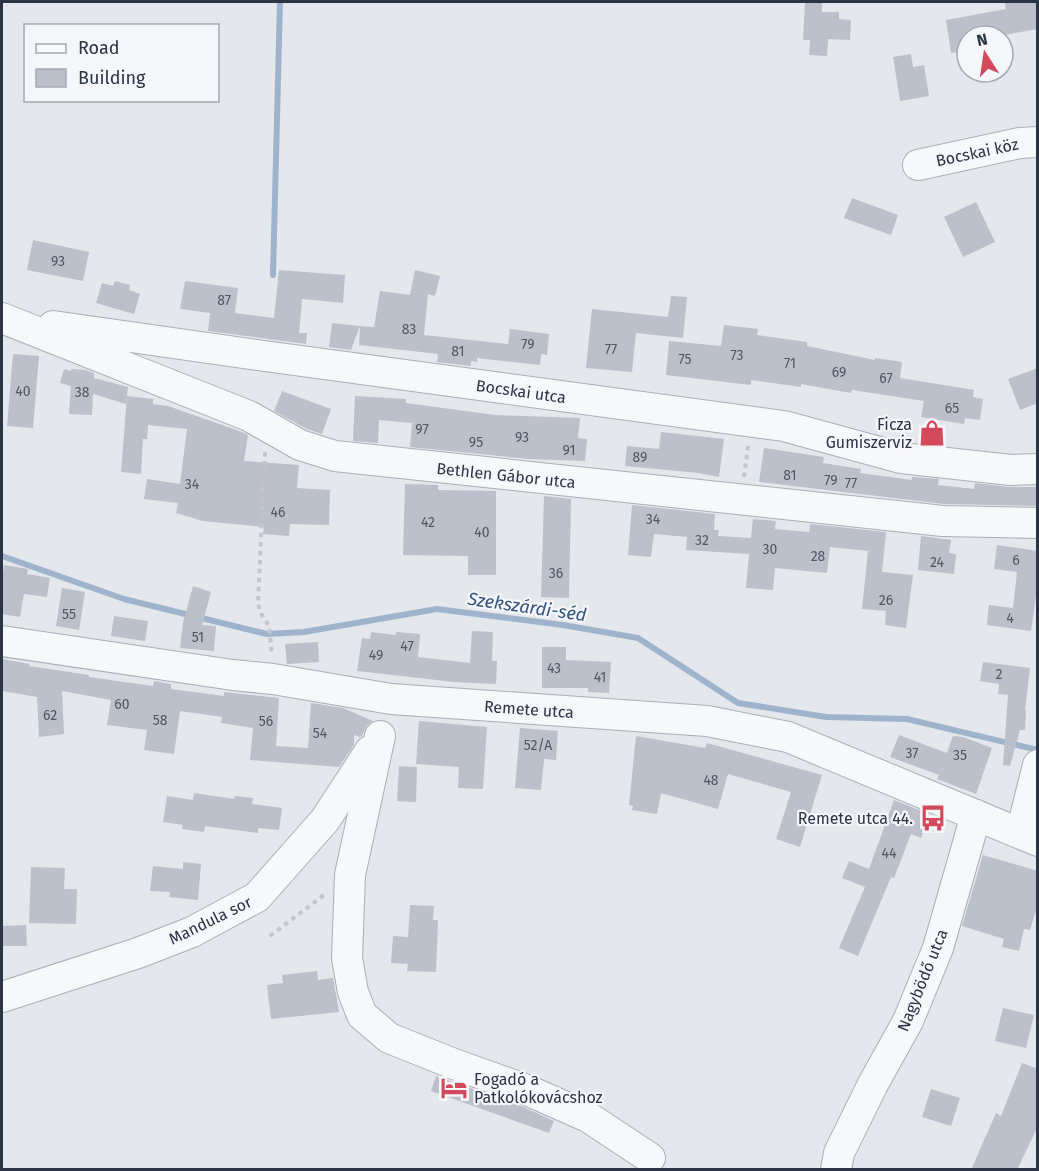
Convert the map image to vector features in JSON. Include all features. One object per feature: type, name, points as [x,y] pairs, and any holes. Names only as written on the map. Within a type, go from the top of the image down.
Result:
[{"type":"street","name":"Bocskai köz","points":[[918,165],[1020,143],[1038,142]]},
{"type":"street","name":"Bethlen Gábor utca","points":[[2,318],[249,416],[300,445],[335,456],[944,521],[1038,523]]},
{"type":"street","name":"Bocskai utca","points":[[2,318],[256,356],[784,426],[901,458],[1011,470],[1038,469]]},
{"type":"street","points":[[944,521],[975,534],[1038,540]]},
{"type":"street","name":"Remete utca","points":[[2,641],[273,679],[392,699],[707,721],[788,737],[1029,837]]},
{"type":"street","name":"Mandula sor","points":[[2,997],[138,953],[192,932],[257,897],[325,820],[380,736],[392,699]]},
{"type":"street","points":[[380,736],[350,875],[347,958],[353,992],[362,1016],[389,1038],[527,1090],[588,1117],[650,1158]]},
{"type":"street","points":[[1029,837],[1038,765]]},
{"type":"street","name":"Nagybödő utca","points":[[836,1170],[839,1153],[873,1084],[909,1021],[938,948],[976,815]]},
{"type":"path","points":[[267,427],[258,603],[260,612],[269,626],[272,648]]},
{"type":"path","points":[[746,469],[749,439]]},
{"type":"path","points":[[270,936],[350,875]]},
{"type":"building","points":[[805,2],[822,2],[822,12],[839,12],[839,19],[851,20],[850,40],[828,39],[827,56],[809,55],[810,40],[803,40]]},
{"type":"building","points":[[1005,2],[1038,2],[1038,29],[1015,33],[1015,24],[955,24],[955,52],[951,53],[946,20],[1006,9]]},
{"type":"building","points":[[911,54],[913,67],[924,65],[929,96],[900,101],[893,57]]},
{"type":"building","points":[[852,198],[898,215],[891,235],[844,218]]},
{"type":"building","points":[[976,202],[995,242],[963,257],[944,217]]},
{"type":"building","points":[[33,240],[89,252],[83,281],[27,270]]},
{"type":"building","points":[[279,270],[345,275],[343,303],[302,299],[299,333],[307,333],[306,344],[208,331],[210,313],[180,309],[185,281],[238,288],[235,313],[274,318]]},
{"type":"building","points":[[415,270],[440,276],[435,296],[428,294],[424,335],[508,344],[510,329],[549,334],[547,355],[541,354],[540,365],[477,358],[477,362],[471,361],[471,366],[437,362],[438,354],[359,345],[360,326],[374,327],[380,291],[410,295]]},
{"type":"building","points":[[115,281],[130,285],[129,290],[140,294],[134,314],[96,303],[102,283],[113,286]]},
{"type":"building","points":[[671,296],[687,297],[683,338],[636,333],[632,372],[586,368],[592,309],[668,317]]},
{"type":"building","points":[[332,323],[360,326],[351,350],[329,347]]},
{"type":"building","points":[[724,325],[758,329],[757,335],[807,342],[807,346],[875,360],[875,358],[902,362],[900,378],[974,390],[973,397],[983,399],[980,420],[965,418],[964,424],[921,417],[924,401],[852,390],[851,393],[801,384],[801,387],[751,380],[751,385],[666,375],[669,341],[721,346]]},
{"type":"building","points":[[13,354],[39,356],[33,428],[7,426]]},
{"type":"building","points":[[1038,368],[1038,403],[1020,410],[1008,379]]},
{"type":"building","points":[[64,369],[85,370],[94,373],[94,378],[128,387],[126,404],[93,394],[92,415],[69,414],[71,386],[60,383]]},
{"type":"building","points":[[282,391],[331,409],[322,434],[307,429],[274,411]]},
{"type":"building","points":[[127,396],[153,399],[153,404],[168,406],[248,435],[244,461],[299,465],[297,488],[330,490],[329,525],[290,524],[289,536],[263,534],[264,527],[203,521],[176,513],[178,503],[144,499],[147,479],[180,484],[187,429],[148,425],[147,439],[143,439],[141,474],[121,472]]},
{"type":"building","points":[[355,396],[406,399],[406,403],[495,415],[580,418],[578,438],[587,439],[585,461],[529,459],[410,447],[412,423],[379,420],[378,443],[353,441]]},
{"type":"building","points":[[661,432],[724,439],[719,477],[625,466],[627,446],[659,449]]},
{"type":"building","points":[[764,448],[824,457],[823,463],[861,469],[860,473],[912,480],[912,477],[939,479],[938,485],[974,489],[975,483],[1009,487],[1038,487],[1038,506],[944,504],[759,482]]},
{"type":"building","points":[[405,484],[438,485],[438,490],[496,491],[496,575],[468,575],[468,556],[403,555]]},
{"type":"building","points":[[544,496],[571,499],[569,598],[541,597]]},
{"type":"building","points":[[632,505],[715,514],[714,530],[719,530],[718,536],[751,538],[753,519],[776,521],[775,529],[809,532],[810,524],[886,532],[882,572],[913,575],[906,628],[885,625],[886,611],[862,609],[868,551],[830,547],[827,573],[775,568],[773,590],[746,588],[749,554],[686,550],[687,537],[654,534],[651,557],[628,555]]},
{"type":"building","points":[[921,536],[951,540],[949,553],[956,554],[954,574],[918,570]]},
{"type":"building","points":[[997,545],[1038,551],[1038,582],[1031,631],[987,625],[989,605],[1013,608],[1017,572],[994,569]]},
{"type":"building","points":[[4,565],[28,569],[27,574],[50,578],[47,597],[24,594],[20,617],[2,614]]},
{"type":"building","points":[[193,586],[211,592],[202,625],[216,626],[214,651],[180,648],[183,623]]},
{"type":"building","points":[[62,588],[85,592],[79,630],[56,626]]},
{"type":"building","points":[[114,616],[148,621],[145,641],[111,636]]},
{"type":"building","points":[[472,631],[493,632],[492,661],[497,661],[496,684],[454,682],[357,671],[362,638],[370,639],[371,632],[396,635],[396,632],[420,634],[418,657],[470,663]]},
{"type":"building","points":[[318,642],[319,662],[287,664],[285,644]]},
{"type":"building","points":[[542,647],[566,647],[566,660],[611,662],[609,693],[588,692],[588,688],[542,688]]},
{"type":"building","points":[[2,659],[30,664],[29,666],[89,675],[89,677],[153,686],[154,681],[171,684],[171,689],[224,696],[224,692],[279,698],[276,746],[308,748],[311,703],[343,708],[373,721],[367,725],[362,736],[354,735],[354,745],[339,767],[250,760],[253,728],[221,723],[222,717],[180,711],[174,754],[144,750],[147,730],[107,725],[111,700],[62,691],[64,734],[39,737],[37,697],[2,691]]},
{"type":"building","points":[[983,662],[1030,668],[1025,730],[1020,730],[1010,766],[1003,765],[1008,695],[998,694],[999,684],[980,681]]},
{"type":"building","points":[[419,721],[487,727],[483,789],[458,788],[459,767],[416,764]]},
{"type":"building","points":[[520,728],[558,731],[556,760],[544,759],[541,790],[515,788]]},
{"type":"building","points":[[899,735],[947,753],[953,736],[963,737],[992,748],[976,794],[937,779],[939,775],[890,757]]},
{"type":"building","points":[[636,736],[705,748],[707,743],[822,775],[800,847],[776,839],[791,792],[728,774],[718,809],[661,793],[657,814],[632,810],[633,806],[629,805]]},
{"type":"building","points":[[399,766],[417,767],[416,802],[397,801]]},
{"type":"building","points":[[194,793],[234,799],[235,796],[253,798],[252,804],[282,808],[279,830],[258,828],[258,833],[205,826],[204,832],[182,829],[183,825],[163,822],[167,796],[193,800]]},
{"type":"building","points":[[894,800],[929,814],[921,838],[911,834],[894,878],[891,877],[858,956],[839,948],[865,887],[842,878],[849,861],[869,869]]},
{"type":"building","points":[[983,855],[1038,871],[1038,904],[1030,930],[1024,929],[1019,951],[1002,947],[1004,939],[962,926]]},
{"type":"building","points":[[183,862],[201,864],[198,900],[169,897],[170,892],[150,891],[153,866],[183,869]]},
{"type":"building","points":[[31,867],[65,868],[64,889],[77,889],[76,924],[29,923]]},
{"type":"building","points":[[410,905],[434,906],[433,920],[438,920],[436,972],[407,971],[408,964],[391,963],[393,936],[408,937]]},
{"type":"building","points":[[26,925],[27,946],[2,946],[2,926]]},
{"type":"building","points":[[317,971],[318,980],[333,978],[339,1012],[271,1019],[267,985],[283,983],[282,975]]},
{"type":"building","points":[[1003,1008],[1034,1015],[1026,1048],[995,1041]]},
{"type":"building","points":[[1022,1063],[1038,1069],[1038,1126],[1017,1170],[971,1170],[996,1113],[1001,1116]]},
{"type":"building","points":[[436,1076],[521,1106],[554,1121],[549,1133],[431,1091]]},
{"type":"building","points":[[931,1089],[960,1098],[951,1126],[922,1117]]},
{"type":"waterway","points":[[273,275],[280,2]]},
{"type":"waterway","name":"Szekszárdi-séd","points":[[2,556],[124,599],[267,634],[304,632],[437,609],[563,625],[638,638],[738,703],[826,717],[907,719],[1038,750]]},
{"type":"place","name":"Ficza Gumiszerviz","points":[[932,433]]},
{"type":"place","name":"Remete utca 44.","points":[[933,818]]},
{"type":"place","name":"Fogadó a Patkolókovácshoz","points":[[454,1088]]}]
